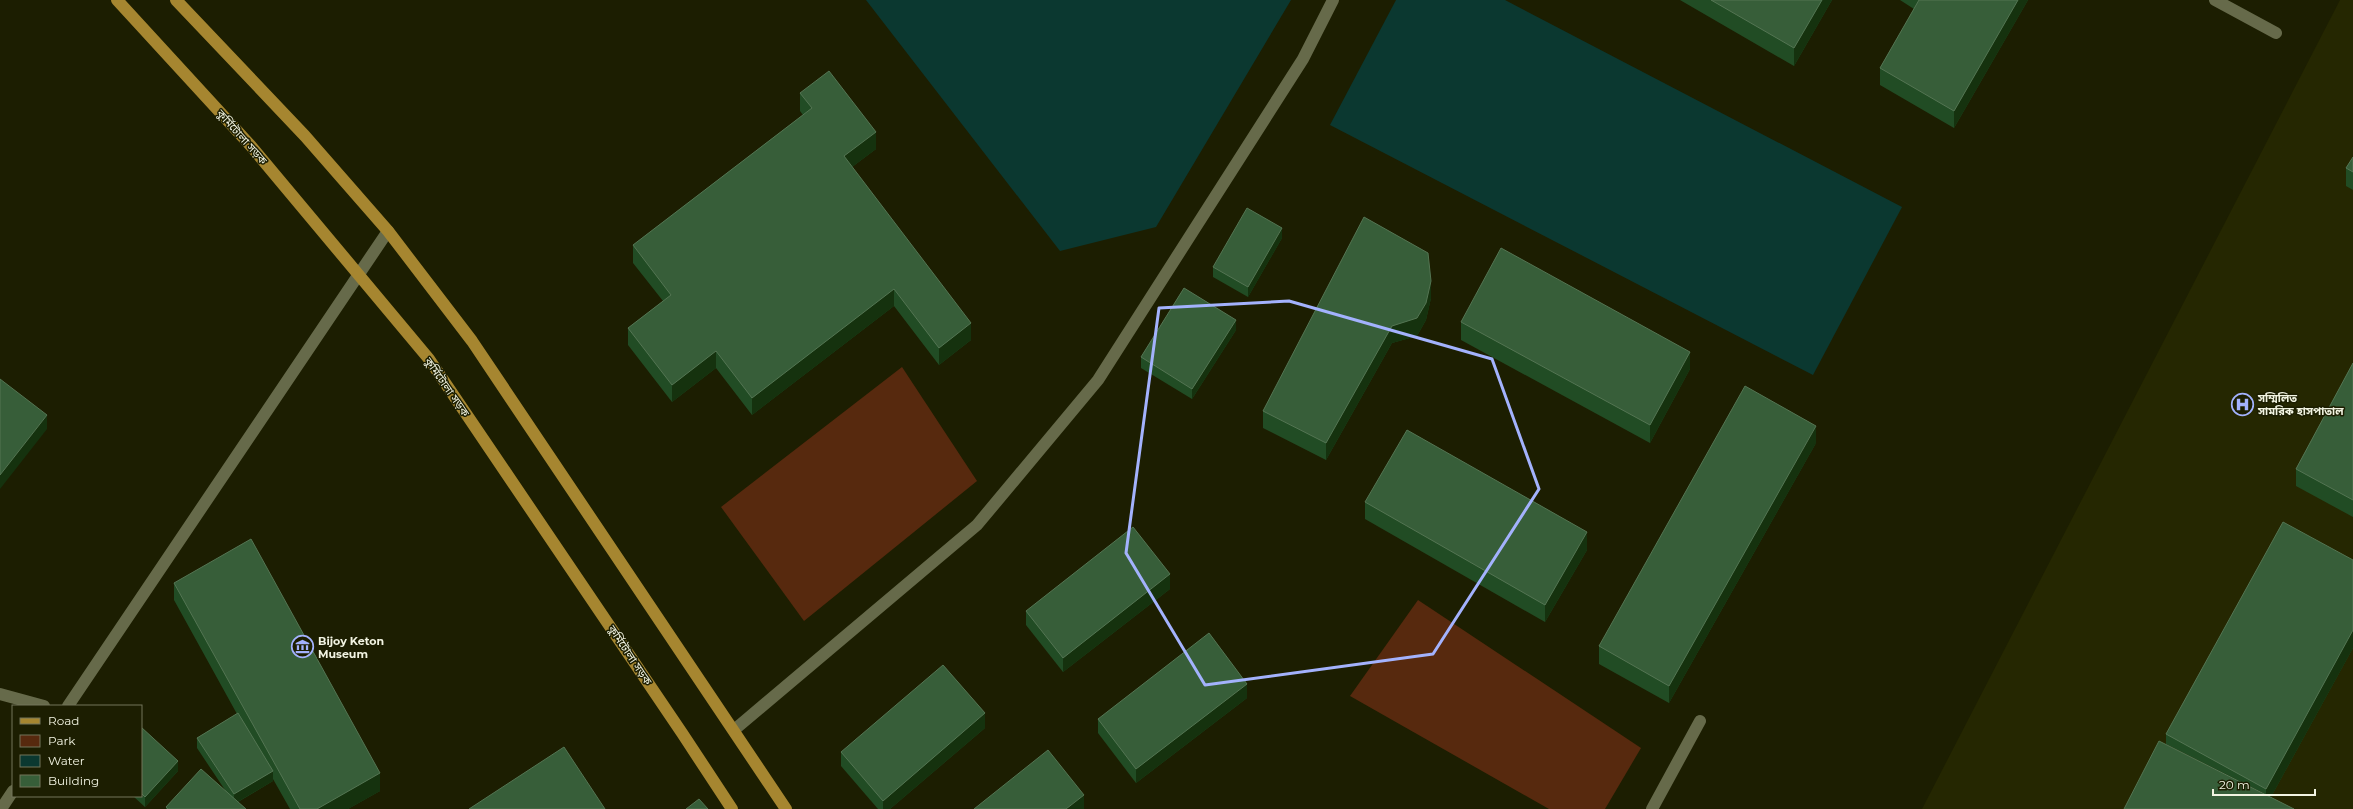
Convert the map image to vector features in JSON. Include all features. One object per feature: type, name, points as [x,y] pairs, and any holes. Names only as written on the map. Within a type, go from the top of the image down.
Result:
[{"type":"main road","name":"কুর্মিটোলা সড়ক","points":[[117,0],[251,146],[429,360],[732,809]]},
{"type":"main road","points":[[176,0],[305,136],[388,231],[472,342],[786,809]]},
{"type":"street","points":[[734,730],[977,525],[1098,380],[1303,58],[1333,0]]},
{"type":"street","points":[[2215,0],[2276,32]]},
{"type":"street","points":[[69,705],[388,231]]},
{"type":"street","points":[[0,694],[40,705]]},
{"type":"street","points":[[1652,809],[1700,721]]},
{"type":"street","points":[[1,809],[12,792]]},
{"type":"highlighted area","points":[[1289,301],[1492,359],[1539,489],[1433,654],[1205,685],[1126,553],[1159,308]]},
{"type":"shaded area","name":"সম্মিলিত সামরিক হাসপাতাল","points":[[2340,0],[2353,0],[2353,809],[1922,809]]},
{"type":"green space","points":[[902,367],[977,481],[804,621],[721,507]]},
{"type":"green space","points":[[1418,600],[1641,748],[1605,809],[1549,809],[1350,696]]},
{"type":"water","points":[[866,0],[1291,0],[1156,227],[1060,251]]},
{"type":"water","points":[[1396,0],[1505,0],[1902,207],[1813,375],[1330,125]]},
{"type":"building","points":[[1711,0],[1822,0],[1794,48]]},
{"type":"building","points":[[1919,0],[2018,0],[1954,111],[1880,68]]},
{"type":"building","points":[[829,71],[876,132],[844,156],[971,323],[939,348],[894,289],[752,398],[716,351],[672,385],[628,328],[671,295],[633,245],[812,108],[800,93]]},
{"type":"building","points":[[2353,157],[2353,172],[2346,168]]},
{"type":"building","points":[[1247,208],[1282,228],[1248,287],[1213,267]]},
{"type":"building","points":[[1364,217],[1428,253],[1431,281],[1426,303],[1417,318],[1392,326],[1326,443],[1263,411]]},
{"type":"building","points":[[1501,248],[1690,352],[1650,425],[1461,322]]},
{"type":"building","points":[[1184,288],[1236,320],[1192,389],[1141,357]]},
{"type":"building","points":[[2353,363],[2353,500],[2296,469]]},
{"type":"building","points":[[0,379],[47,415],[0,475]]},
{"type":"building","points":[[1745,386],[1816,426],[1669,686],[1599,646]]},
{"type":"building","points":[[1407,430],[1587,532],[1545,605],[1365,502]]},
{"type":"building","points":[[2283,522],[2353,560],[2353,630],[2266,789],[2166,734]]},
{"type":"building","points":[[1133,527],[1170,574],[1063,658],[1026,611]]},
{"type":"building","points":[[251,539],[380,773],[317,809],[300,809],[174,583]]},
{"type":"building","points":[[1209,633],[1247,684],[1136,769],[1098,719]]},
{"type":"building","points":[[943,665],[985,713],[883,801],[841,752]]},
{"type":"building","points":[[238,713],[273,771],[234,794],[197,738]]},
{"type":"building","points":[[142,728],[178,761],[145,797],[142,794]]},
{"type":"building","points":[[2159,741],[2294,809],[2124,809]]},
{"type":"building","points":[[564,747],[605,809],[469,809]]},
{"type":"building","points":[[1048,750],[1084,795],[1066,809],[974,809]]},
{"type":"building","points":[[201,769],[246,809],[168,809],[166,807]]},
{"type":"building","points":[[699,799],[708,809],[686,809]]},
{"type":"place","name":"সম্মিলিত সামরিক হাসপাতাল","points":[[2242,404]]},
{"type":"place","name":"Bijoy Keton Museum","points":[[303,647]]}]
